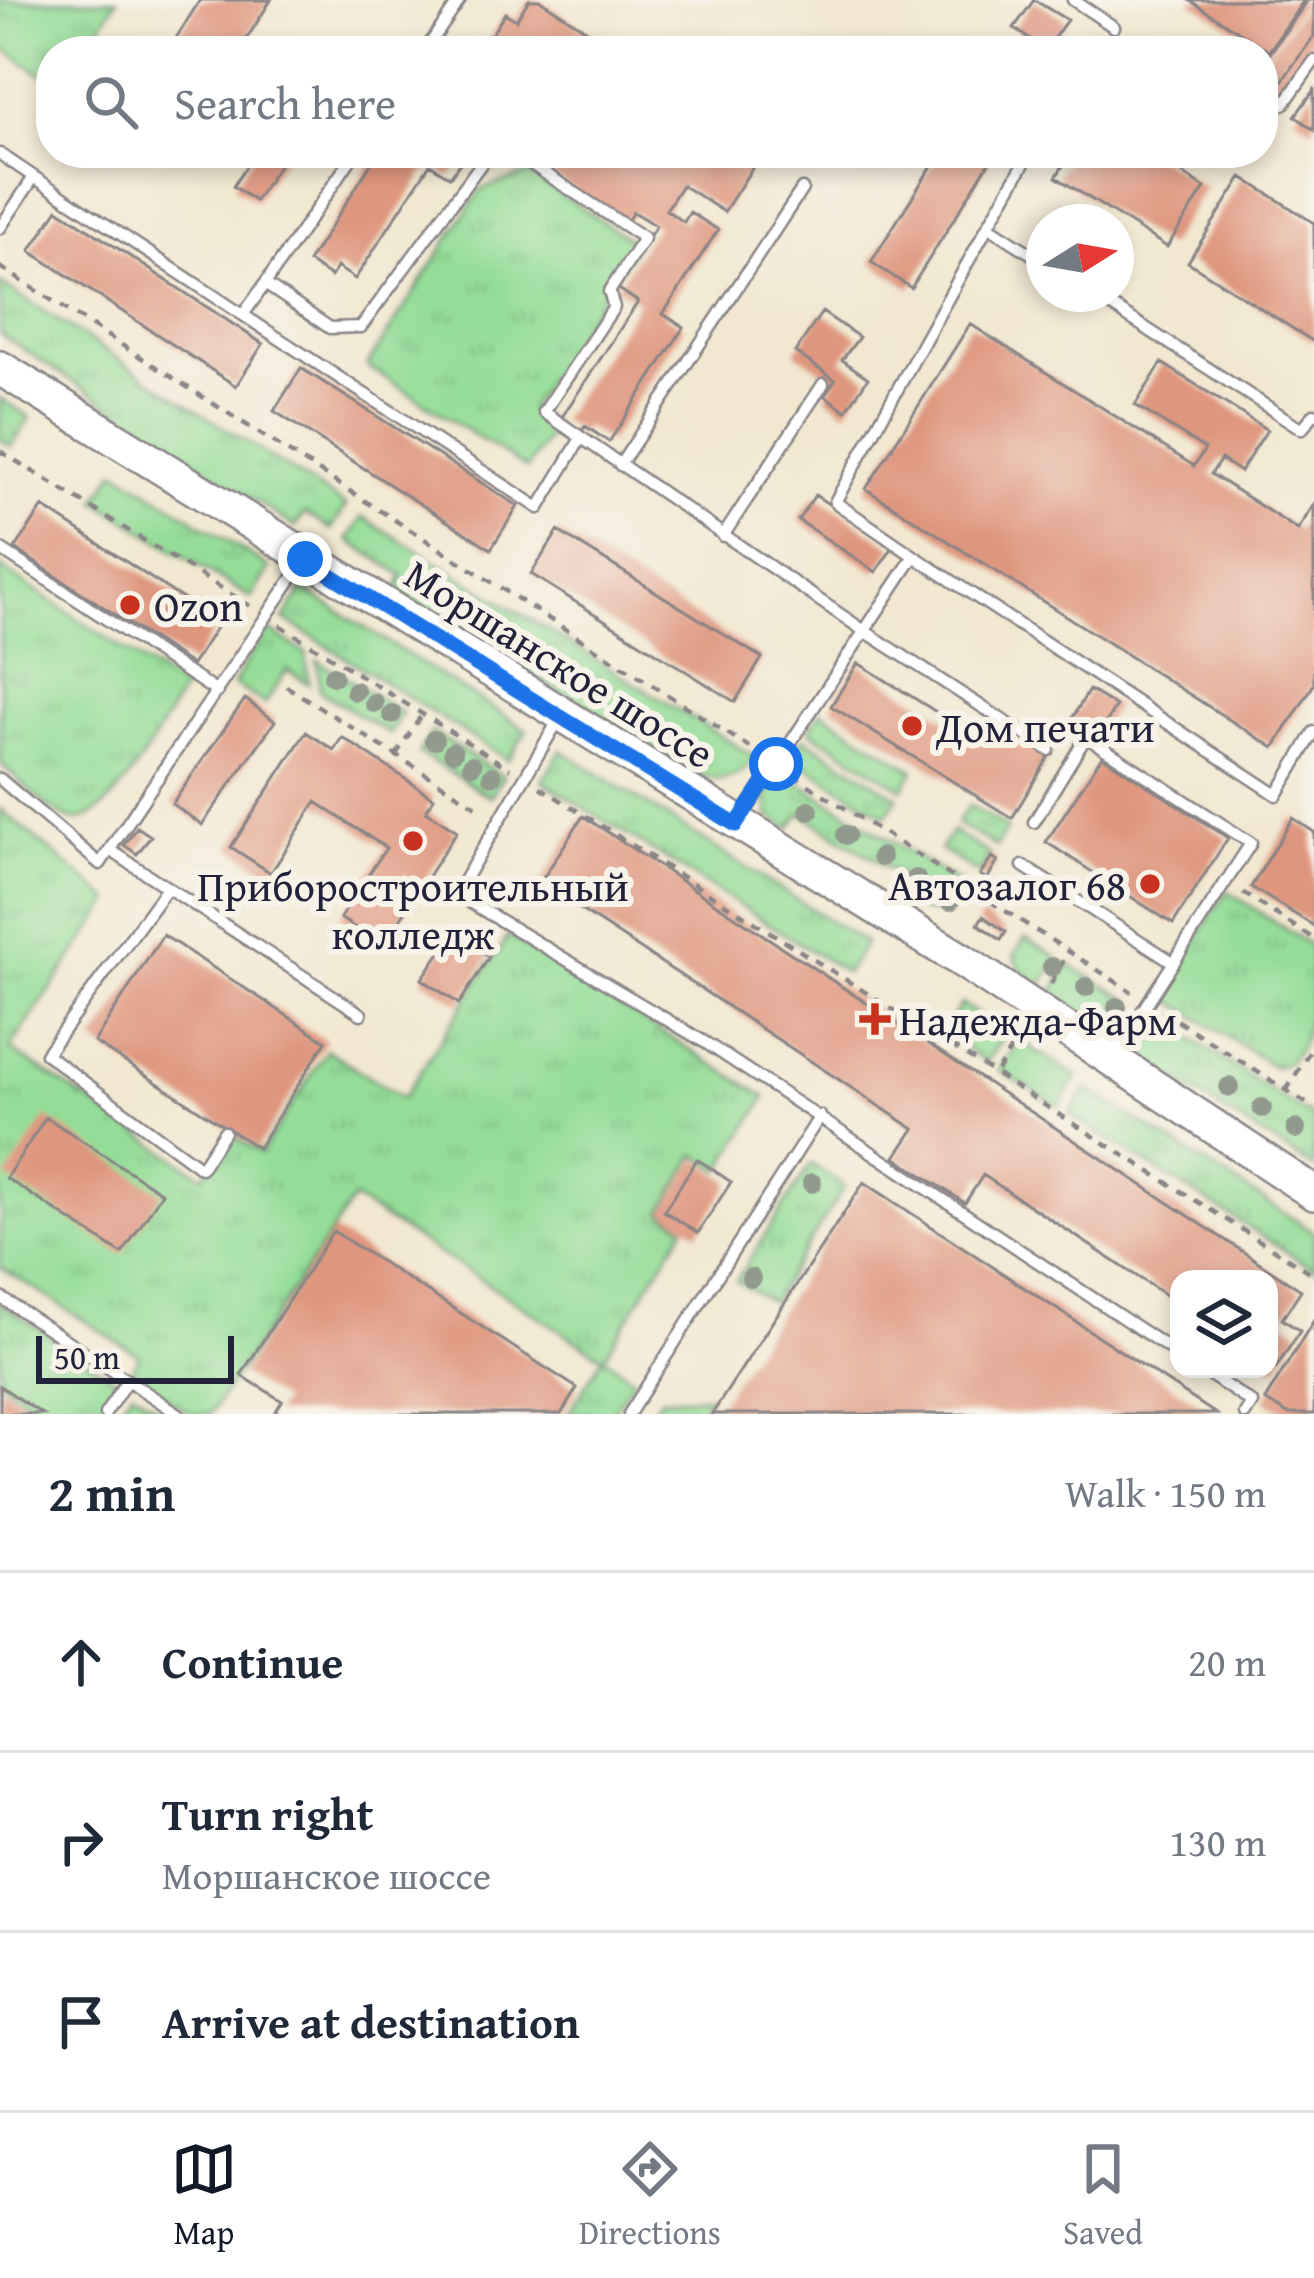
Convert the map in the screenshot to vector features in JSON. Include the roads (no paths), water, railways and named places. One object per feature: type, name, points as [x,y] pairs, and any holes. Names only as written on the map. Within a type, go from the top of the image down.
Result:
[{"type":"main road","name":"Моршанское шоссе","points":[[0,368],[963,961],[1314,1192]]},
{"type":"lane","points":[[435,36],[460,0]]},
{"type":"lane","points":[[1073,0],[1114,27]]},
{"type":"lane","points":[[1284,104],[1314,61]]},
{"type":"lane","points":[[0,154],[539,508],[581,438]]},
{"type":"lane","points":[[244,316],[345,168]]},
{"type":"lane","points":[[265,284],[330,328],[361,327],[478,168]]},
{"type":"lane","points":[[537,168],[644,238],[609,292],[614,307],[544,412],[863,630],[1049,750]]},
{"type":"lane","points":[[1021,168],[835,502],[1277,795],[1314,732]]},
{"type":"lane","points":[[0,228],[34,177]]},
{"type":"lane","points":[[620,465],[802,190]]},
{"type":"lane","points":[[988,226],[1026,250]]},
{"type":"lane","points":[[1121,312],[1302,429],[1314,414]]},
{"type":"lane","points":[[723,536],[823,384]]},
{"type":"lane","points":[[0,549],[217,692]]},
{"type":"lane","points":[[736,825],[914,556]]},
{"type":"lane","points":[[0,779],[100,864],[305,559]]},
{"type":"lane","points":[[561,716],[456,894],[706,1043],[1170,1348]]},
{"type":"lane","points":[[1034,822],[1086,737],[1251,843],[1112,1058]]},
{"type":"lane","points":[[110,850],[361,1014]]},
{"type":"lane","points":[[1023,866],[1173,962]]},
{"type":"lane","points":[[167,888],[46,1054],[201,1168],[224,1132]]},
{"type":"lane","points":[[629,1414],[820,1117]]},
{"type":"lane","points":[[0,1297],[179,1414]]},
{"type":"lane","points":[[1214,1378],[1252,1403],[1244,1414]]},
{"type":"lane","points":[[105,1414],[127,1380]]},
{"type":"place","name":"Ozon","points":[[130,605]]},
{"type":"place","name":"Дом печати","points":[[912,726]]},
{"type":"place","name":"Приборостроительный колледж","points":[[413,841]]},
{"type":"place","name":"Автозалог 68","points":[[1150,884]]},
{"type":"place","name":"Надежда-Фарм","points":[[875,1019]]}]
